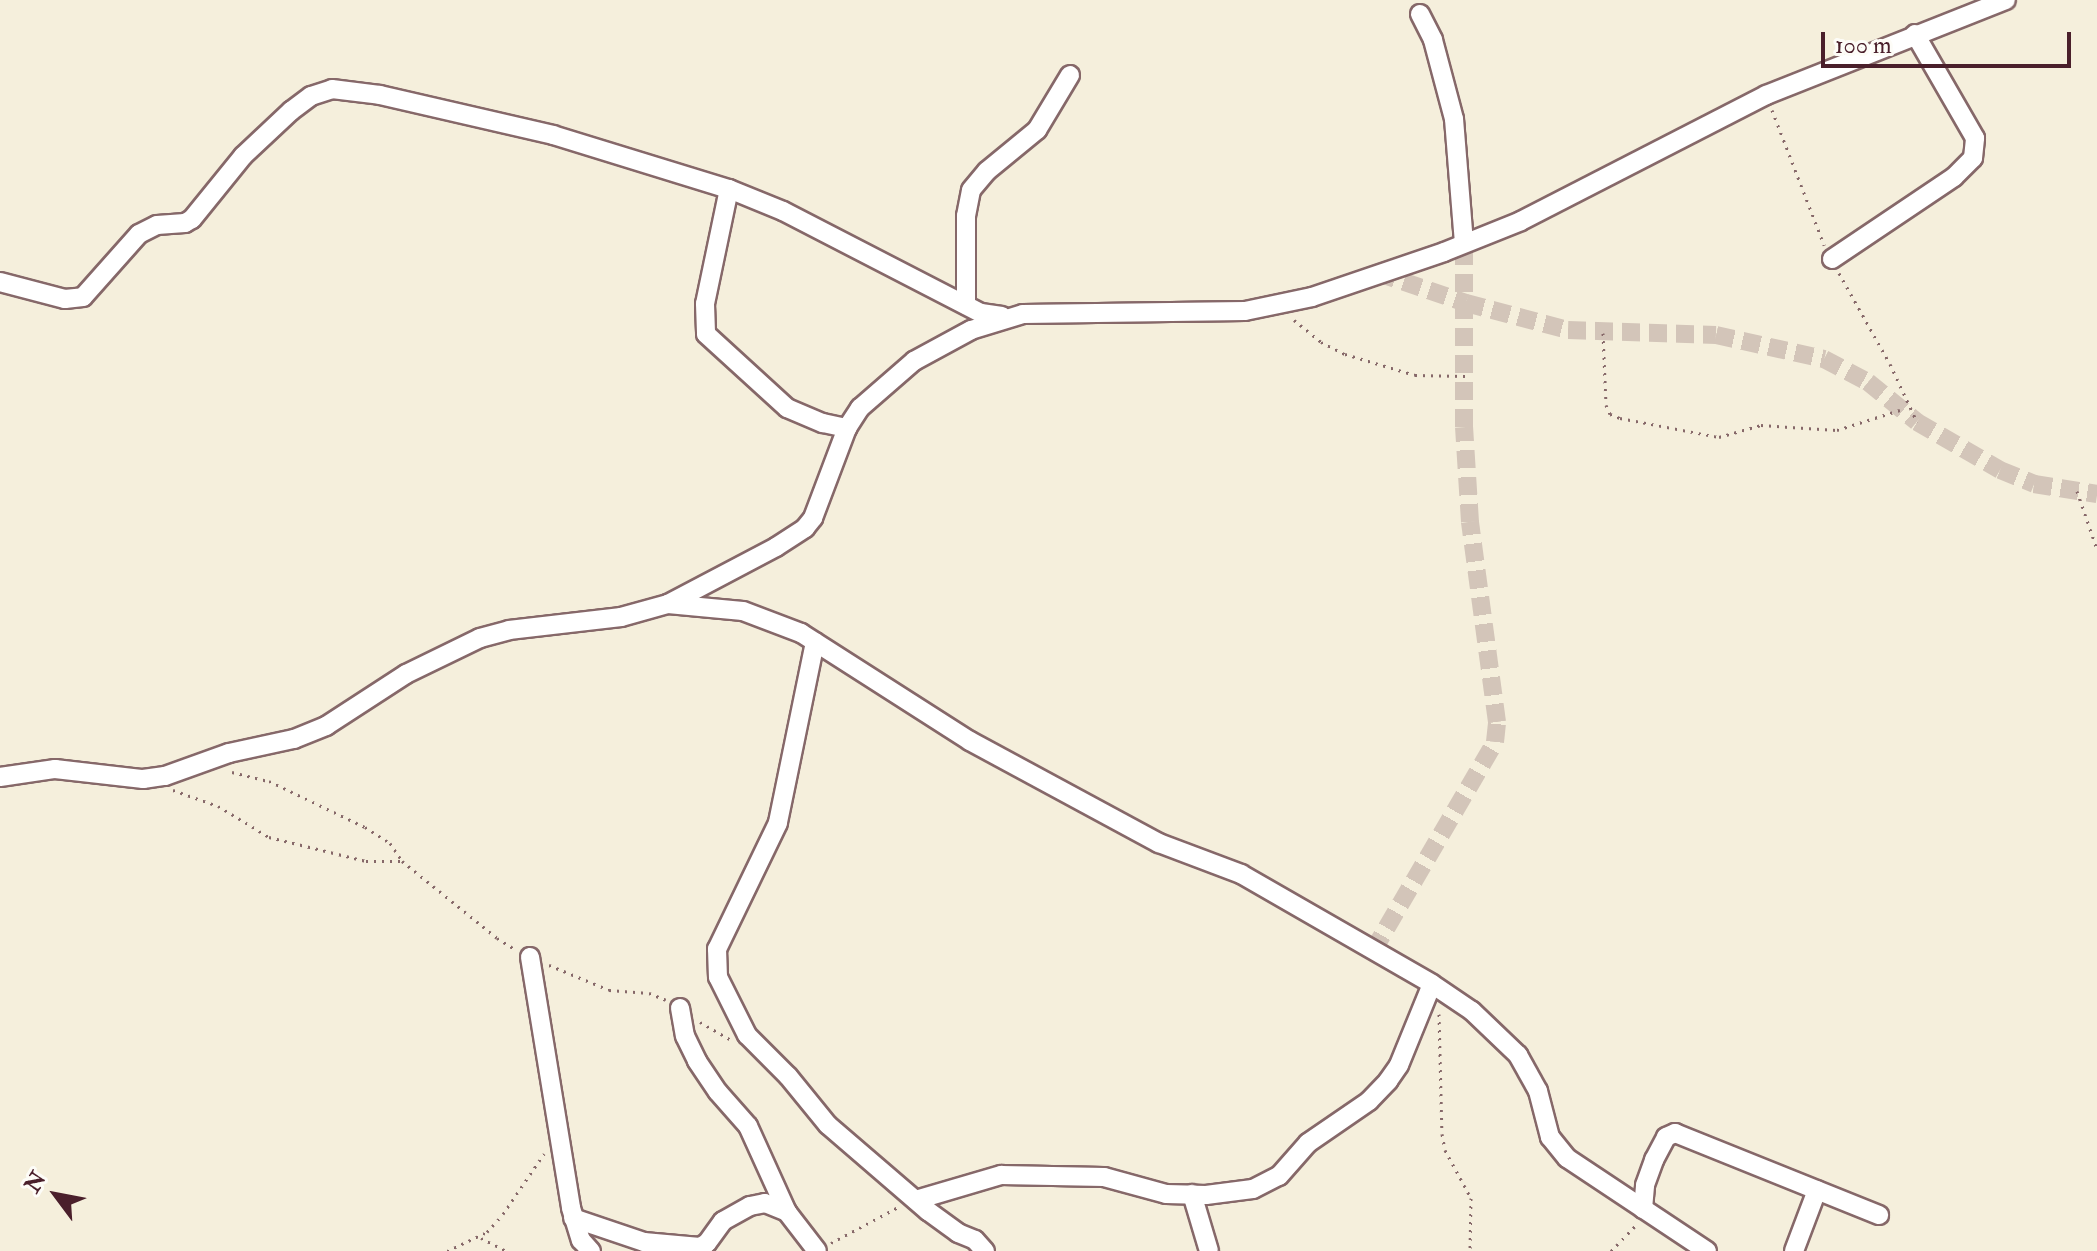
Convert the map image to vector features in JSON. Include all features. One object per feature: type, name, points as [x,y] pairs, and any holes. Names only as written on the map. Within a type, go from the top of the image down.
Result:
[{"type":"street","points":[[0,282],[65,299],[83,297],[139,234],[157,225],[185,223],[192,219],[243,156],[303,101],[328,90],[380,95],[553,135],[729,189],[795,217],[981,313],[1006,317],[1187,309],[1245,311],[1274,307],[1521,221],[1766,95],[2006,0]]},
{"type":"street","points":[[1420,14],[1433,40],[1454,119],[1464,243]]},
{"type":"street","points":[[1832,259],[1954,177],[1973,158],[1975,138],[1915,34]]},
{"type":"street","points":[[966,305],[966,216],[971,190],[987,171],[1037,130],[1070,75]]},
{"type":"street","points":[[729,189],[705,304],[706,334],[787,408],[823,423],[847,428]]},
{"type":"street","points":[[0,777],[55,769],[153,779],[206,761],[294,739],[326,726],[406,674],[480,638],[509,630],[621,617],[668,604],[776,547],[805,528],[813,518],[847,428],[869,398],[914,361],[971,330],[1006,317]]},
{"type":"street","points":[[668,604],[743,611],[784,625],[970,741],[1159,843],[1241,874],[1472,1011],[1518,1055],[1538,1091],[1550,1137],[1567,1158],[1707,1251]]},
{"type":"street","points":[[815,642],[778,823],[730,916],[717,949],[716,966],[737,1018],[754,1045],[788,1076],[828,1125],[916,1200],[958,1233],[981,1244],[985,1251]]},
{"type":"street","points":[[530,957],[573,1218],[581,1240],[591,1251]]},
{"type":"street","points":[[916,1200],[1001,1175],[1104,1177],[1166,1194],[1253,1189],[1279,1176],[1308,1143],[1369,1101],[1399,1065],[1431,987]]},
{"type":"street","points":[[680,1008],[685,1036],[697,1061],[718,1092],[748,1126],[787,1212]]},
{"type":"street","points":[[1645,1211],[1645,1185],[1654,1160],[1666,1137],[1675,1133],[1879,1215]]},
{"type":"street","points":[[1794,1251],[1817,1190]]},
{"type":"street","points":[[1192,1194],[1209,1251]]},
{"type":"street","points":[[573,1218],[644,1242],[700,1247],[707,1243],[723,1221],[750,1206],[765,1203],[787,1212],[824,1247]]},
{"type":"path","points":[[1274,307],[1321,342],[1345,354],[1415,375],[1465,376]]},
{"type":"path","points":[[1603,333],[1606,405],[1610,414],[1620,418],[1719,437],[1761,425],[1837,430],[1900,410]]},
{"type":"path","points":[[2077,491],[2097,549]]},
{"type":"path","points":[[206,761],[238,775],[269,781],[339,814],[390,843],[402,861],[497,938],[530,957],[609,990],[649,993],[680,1008],[735,1043]]},
{"type":"path","points":[[153,779],[179,793],[228,811],[269,837],[366,861],[402,861]]},
{"type":"path","points":[[1431,987],[1439,1017],[1442,1134],[1445,1150],[1471,1198],[1470,1251]]},
{"type":"path","points":[[447,1251],[479,1237],[503,1214],[531,1176],[557,1125]]},
{"type":"path","points":[[824,1247],[884,1212],[916,1200]]},
{"type":"path","points":[[1611,1251],[1645,1211]]},
{"type":"path","points":[[479,1237],[506,1251]]},
{"type":"tunnel","points":[[1373,951],[1495,742],[1497,722],[1470,522],[1464,427],[1464,243]]},
{"type":"tunnel","points":[[1378,273],[1466,303],[1568,330],[1716,335],[1824,359],[1868,382],[1917,422],[2000,470],[2034,484],[2097,494]]}]
